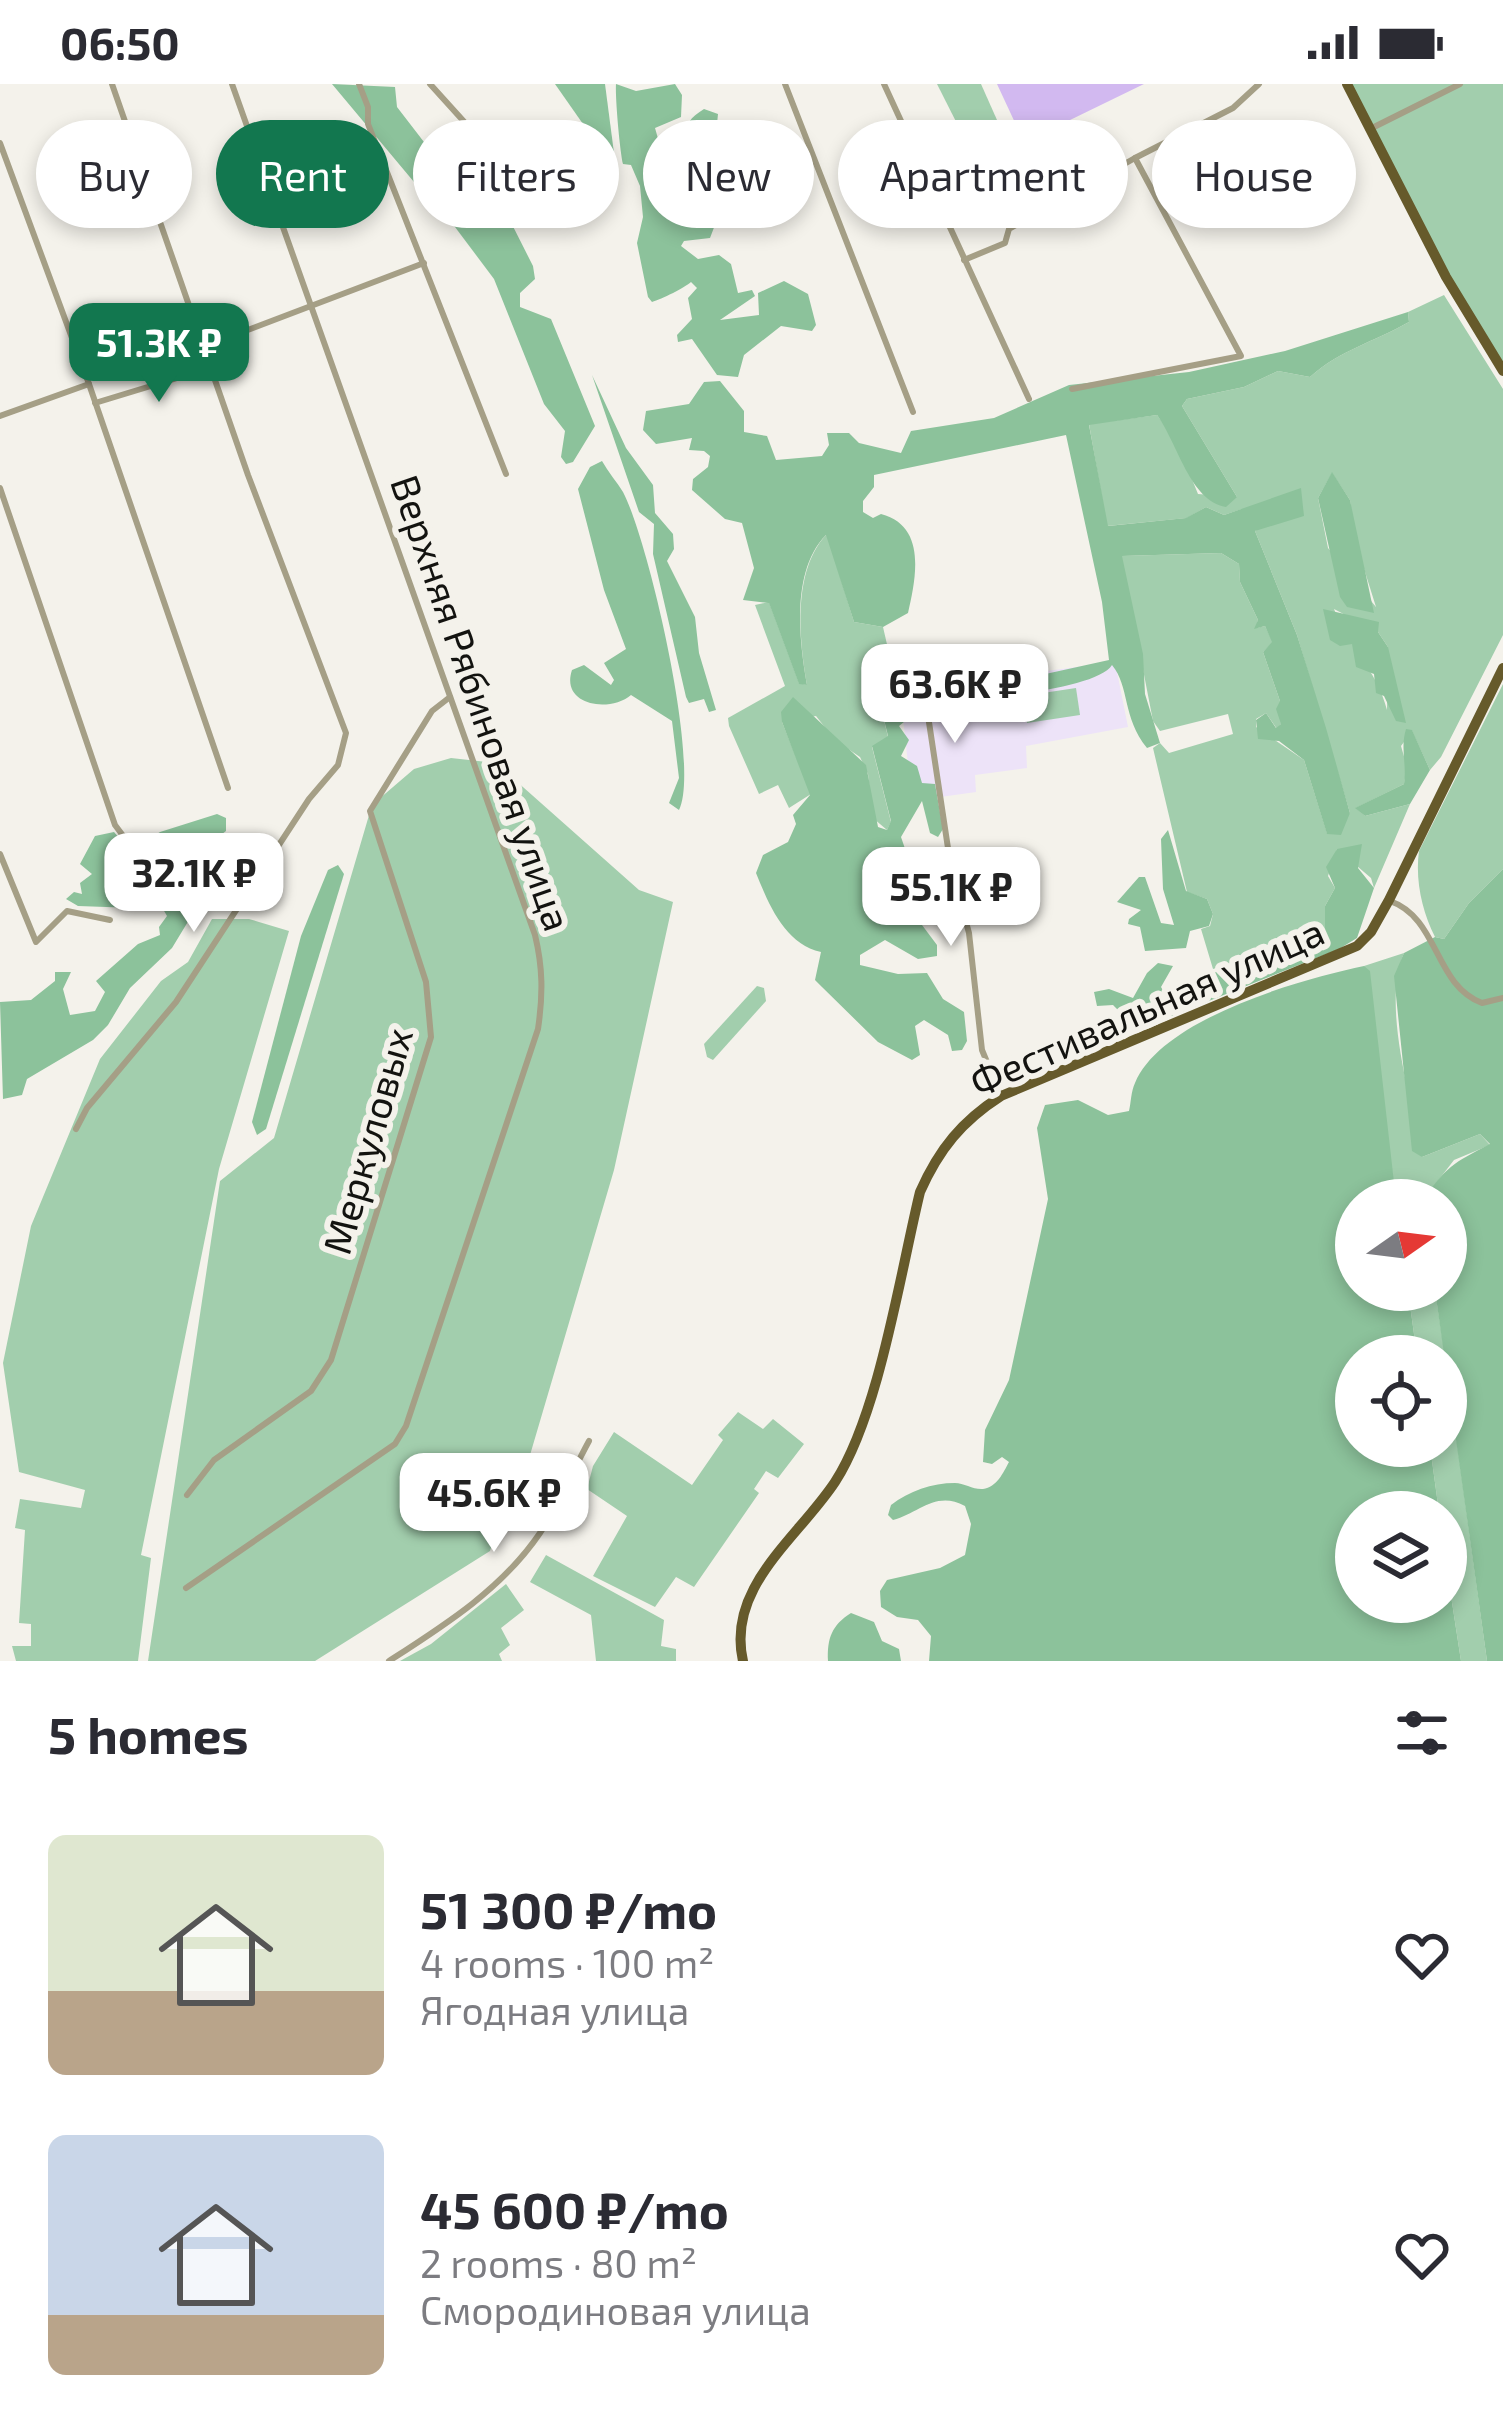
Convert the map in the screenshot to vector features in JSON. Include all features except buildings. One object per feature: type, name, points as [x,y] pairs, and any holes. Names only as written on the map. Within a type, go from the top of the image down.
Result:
[{"type":"main road","points":[[1347,84],[1468,318],[1503,371]]},
{"type":"main road","name":"Фестивальная улица","points":[[743,1661],[738,1623],[750,1592],[835,1482],[860,1435],[920,1192],[934,1160],[956,1131],[1001,1096],[1339,956],[1371,932],[1503,668]]},
{"type":"street","points":[[76,1129],[87,1108],[176,1002],[310,799],[338,765],[343,750],[343,724],[210,368],[112,84]]},
{"type":"street","name":"Верхняя Рябиновая улица","points":[[186,1588],[395,1444],[406,1426],[538,1029],[543,964],[232,84]]},
{"type":"street","points":[[359,84],[368,107],[368,124],[506,474]]},
{"type":"street","points":[[430,84],[463,120]]},
{"type":"street","points":[[785,84],[913,412]]},
{"type":"street","points":[[884,84],[1029,399]]},
{"type":"street","points":[[964,260],[1005,243],[1009,229],[1234,108],[1259,84]]},
{"type":"street","points":[[1370,129],[1460,84]]},
{"type":"street","points":[[0,143],[228,788]]},
{"type":"street","points":[[1072,389],[1241,356],[1135,158]]},
{"type":"street","points":[[203,347],[424,263]]},
{"type":"street","points":[[95,403],[210,368]]},
{"type":"street","points":[[0,416],[89,384]]},
{"type":"street","points":[[0,488],[115,825],[133,849]]},
{"type":"street","name":"Меркуловых","points":[[188,1495],[214,1460],[316,1385],[338,1339],[431,1037],[426,982],[369,814],[432,711],[450,697]]},
{"type":"street","points":[[928,709],[951,868],[970,933],[982,1050],[1001,1096]]},
{"type":"street","points":[[0,854],[36,942],[67,911],[110,920]]},
{"type":"street","points":[[1388,900],[1417,917],[1448,974],[1466,994],[1481,1003],[1503,998]]},
{"type":"street","points":[[389,1661],[468,1609],[505,1576],[539,1535],[589,1441]]},
{"type":"shaded area","points":[[1115,662],[1128,727],[1026,746],[1027,768],[975,775],[976,792],[912,801],[900,690]]},
{"type":"green space","points":[[332,84],[395,87],[397,107],[413,128],[413,181],[389,152],[389,120],[362,120]]},
{"type":"green space","points":[[555,84],[605,84],[610,120],[580,120]]},
{"type":"green space","points":[[616,84],[636,91],[675,84],[682,95],[681,117],[643,120],[643,217],[640,186],[631,165],[623,164]]},
{"type":"green space","points":[[937,84],[981,84],[997,120],[955,120]]},
{"type":"green space","points":[[1346,84],[1503,84],[1503,365],[1458,297]]},
{"type":"green space","points":[[704,109],[718,114],[717,120],[691,120]]},
{"type":"green space","points":[[643,217],[643,228],[714,228],[710,238],[684,241],[681,246],[698,259],[719,255],[731,264],[738,293],[752,290],[755,296],[720,320],[759,315],[758,293],[784,281],[808,294],[816,325],[812,331],[781,326],[744,355],[738,377],[717,375],[692,339],[678,342],[677,335],[692,319],[688,298],[697,288],[691,282],[652,302],[637,243]]},
{"type":"green space","points":[[456,228],[514,228],[533,266],[535,279],[520,293],[520,307],[551,319],[595,426],[573,462],[566,464],[561,457],[565,431],[544,404],[494,279]]},
{"type":"green space","points":[[1444,295],[1503,389],[1503,635],[1430,770],[1412,731],[1401,746],[1407,767],[1404,784],[1356,808],[1365,816],[1410,804],[1374,888],[1371,878],[1337,849],[1328,876],[1335,888],[1325,906],[1325,942],[1306,938],[1213,969],[1201,929],[1210,926],[1213,914],[1207,899],[1187,892],[1153,748],[1160,743],[1169,753],[1233,734],[1228,714],[1160,731],[1153,721],[1121,556],[1221,553],[1239,564],[1240,582],[1258,620],[1256,628],[1265,626],[1273,642],[1263,652],[1280,701],[1277,729],[1266,713],[1256,719],[1256,727],[1304,760],[1327,833],[1350,813],[1297,635],[1255,531],[1263,526],[1242,509],[1224,515],[1206,507],[1187,518],[1107,526],[1089,424],[1157,415],[1176,440],[1198,494],[1237,497],[1182,406],[1187,399],[1244,387],[1278,371],[1310,377],[1345,353],[1409,322],[1408,312]],"holes":[[[1332,473],[1350,500],[1355,540],[1376,607],[1328,548],[1318,498]],[[1334,609],[1378,632],[1388,647],[1387,710]]]},
{"type":"green space","points":[[1408,312],[1409,322],[1345,353],[1310,377],[1278,371],[1244,387],[1187,399],[1182,406],[1237,497],[1226,507],[1214,503],[1194,483],[1157,415],[1089,425],[1108,526],[1186,518],[1206,507],[1224,515],[1301,488],[1304,516],[1255,531],[1297,635],[1326,728],[1350,813],[1341,835],[1327,834],[1304,760],[1279,741],[1258,739],[1256,720],[1266,713],[1276,728],[1281,724],[1276,709],[1280,701],[1263,652],[1272,642],[1265,626],[1254,629],[1258,620],[1240,582],[1239,564],[1221,553],[1122,556],[1143,654],[1145,694],[1160,743],[1147,748],[1139,736],[1112,665],[1101,674],[1057,688],[933,703],[929,696],[933,690],[996,685],[1109,660],[1102,602],[1066,435],[874,475],[863,512],[896,520],[912,541],[915,569],[908,613],[883,627],[854,622],[826,535],[802,586],[800,627],[807,685],[799,684],[769,603],[743,600],[754,568],[742,523],[725,519],[692,490],[693,479],[708,467],[710,456],[689,450],[692,438],[656,444],[643,430],[646,411],[689,404],[704,382],[720,381],[744,411],[744,432],[767,436],[776,460],[822,456],[829,445],[827,433],[849,433],[859,443],[901,453],[911,431],[994,418],[1069,385],[1189,372],[1285,351]]},
{"type":"green space","points":[[592,375],[626,448],[653,485],[655,513],[673,534],[674,549],[667,561],[695,617],[699,653],[716,710],[709,712],[704,699],[689,703],[686,697],[653,554],[654,524],[639,512]]},
{"type":"green space","points":[[602,461],[633,517],[658,601],[683,748],[679,810],[669,803],[679,778],[672,721],[631,695],[611,704],[589,703],[573,692],[570,682],[572,670],[584,665],[611,685],[614,680],[604,663],[626,649],[604,590],[578,489],[590,467]]},
{"type":"green space","points":[[1332,472],[1350,500],[1374,613],[1347,607],[1340,597],[1318,498]]},
{"type":"green space","points":[[827,534],[854,622],[883,627],[892,666],[885,665],[874,679],[888,737],[872,747],[891,822],[887,830],[873,818],[868,774],[860,757],[835,740],[816,716],[782,722],[811,794],[789,808],[778,785],[759,794],[729,726],[728,718],[785,686],[755,605],[769,602],[799,683],[807,685],[801,627],[803,586],[808,566]]},
{"type":"green space","points":[[1323,609],[1379,622],[1406,723],[1396,721],[1384,696],[1376,693],[1374,674],[1356,667],[1352,644],[1340,646],[1330,640]]},
{"type":"green space","points":[[892,666],[912,693],[906,703],[910,717],[899,726],[909,740],[901,756],[917,766],[922,783],[935,784],[943,829],[938,837],[930,833],[922,801],[901,837],[914,875],[909,894],[913,913],[937,945],[937,956],[918,959],[885,940],[860,955],[860,965],[898,974],[927,973],[943,999],[964,1012],[967,1041],[962,1050],[952,1051],[948,1035],[924,1020],[915,1026],[920,1055],[912,1060],[878,1042],[815,980],[821,952],[788,932],[756,873],[763,855],[788,842],[796,824],[793,815],[810,795],[782,722],[781,712],[793,697],[866,765],[878,827],[887,830],[891,821],[872,746],[888,736],[874,679],[877,669]]},
{"type":"green space","points":[[1503,684],[1503,869],[1469,903],[1444,939],[1435,937],[1421,895],[1419,851]]},
{"type":"green space","points":[[1076,688],[1080,715],[1027,723],[1023,696]]},
{"type":"green space","points":[[1406,729],[1412,730],[1430,770],[1410,804],[1365,816],[1355,808],[1404,784]]},
{"type":"green space","points":[[451,758],[496,763],[639,890],[673,902],[614,1170],[515,1506],[500,1518],[490,1551],[315,1661],[148,1661],[220,1181],[274,1138],[372,805],[414,769]]},
{"type":"green space","points":[[217,814],[226,818],[226,831],[190,858],[180,856],[193,846],[189,839],[154,851],[137,847],[160,832]]},
{"type":"green space","points":[[1168,830],[1186,891],[1207,899],[1213,914],[1209,926],[1190,931],[1186,948],[1145,951],[1140,927],[1128,924],[1141,910],[1117,902],[1139,877],[1145,877],[1161,923],[1174,925],[1163,889],[1161,839]]},
{"type":"green space","points":[[114,832],[131,852],[160,861],[162,866],[181,865],[158,880],[171,901],[206,878],[212,882],[172,948],[130,988],[108,1025],[93,1040],[27,1079],[22,1095],[3,1099],[0,1002],[31,1000],[55,981],[55,972],[71,972],[63,989],[70,1015],[95,1011],[105,992],[96,981],[138,944],[160,935],[159,927],[167,916],[163,909],[78,906],[66,899],[74,892],[82,894],[80,883],[92,874],[80,864],[95,836]]},
{"type":"green space","points":[[1362,844],[1358,868],[1374,888],[1357,938],[1106,1042],[1105,1037],[1124,1022],[1123,1015],[1113,1005],[1097,1006],[1094,992],[1109,989],[1133,998],[1158,963],[1173,966],[1161,987],[1165,994],[1178,985],[1199,987],[1223,967],[1258,952],[1325,942],[1325,906],[1335,888],[1326,867],[1337,849]]},
{"type":"green space","points":[[338,865],[344,874],[266,1129],[257,1135],[252,1122],[301,936],[328,870]]},
{"type":"green space","points":[[1503,869],[1503,1661],[1487,1661],[1467,1491],[1463,1491],[1460,1467],[1467,1467],[1467,1335],[1441,1335],[1438,1311],[1467,1311],[1467,1179],[1439,1179],[1490,1144],[1480,1134],[1422,1157],[1412,1151],[1394,976],[1404,953],[1435,937],[1444,939],[1469,903]]},
{"type":"green space","points":[[212,919],[249,919],[289,931],[219,1169],[141,1555],[151,1558],[138,1661],[16,1661],[12,1646],[31,1646],[31,1624],[19,1623],[25,1530],[15,1528],[20,1499],[81,1508],[85,1490],[19,1472],[3,1363],[31,1226],[100,1059],[161,981],[188,962]]},
{"type":"green space","points":[[1404,953],[1398,975],[1397,1026],[1422,1157],[1480,1134],[1490,1145],[1454,1160],[1439,1179],[1393,1179],[1364,966]]},
{"type":"green space","points":[[1364,966],[1370,971],[1394,1179],[1335,1179],[1335,1311],[1411,1311],[1414,1335],[1335,1335],[1335,1467],[1433,1467],[1436,1491],[1335,1491],[1335,1623],[1455,1623],[1461,1661],[929,1661],[931,1636],[918,1620],[897,1617],[881,1607],[880,1591],[887,1580],[940,1568],[965,1555],[971,1524],[965,1506],[945,1500],[893,1520],[888,1515],[898,1500],[929,1486],[955,1483],[988,1488],[1009,1462],[1002,1457],[992,1464],[983,1462],[985,1430],[1009,1380],[1048,1199],[1037,1128],[1045,1105],[1078,1100],[1108,1115],[1129,1111],[1134,1086],[1150,1060],[1173,1040],[1236,1005]]},
{"type":"green space","points":[[757,986],[764,988],[766,1001],[713,1060],[707,1057],[704,1044]]},
{"type":"green space","points":[[1411,1311],[1438,1311],[1442,1335],[1414,1335]]},
{"type":"green space","points":[[738,1412],[763,1429],[773,1419],[804,1444],[778,1478],[766,1471],[754,1489],[759,1493],[694,1587],[676,1577],[655,1607],[593,1576],[627,1516],[587,1489],[593,1466],[614,1432],[692,1485],[723,1440],[718,1435]]},
{"type":"green space","points":[[1433,1467],[1460,1467],[1464,1491],[1436,1491]]},
{"type":"green space","points":[[1467,1516],[1487,1661],[1461,1661],[1455,1623],[1467,1623]]},
{"type":"green space","points":[[546,1555],[664,1620],[661,1646],[676,1649],[676,1661],[596,1661],[591,1615],[530,1582]]},
{"type":"green space","points":[[506,1584],[524,1610],[501,1628],[510,1645],[499,1654],[502,1661],[400,1661],[431,1644]]},
{"type":"green space","points":[[851,1613],[874,1622],[882,1641],[899,1649],[901,1661],[828,1661],[832,1633]]}]
